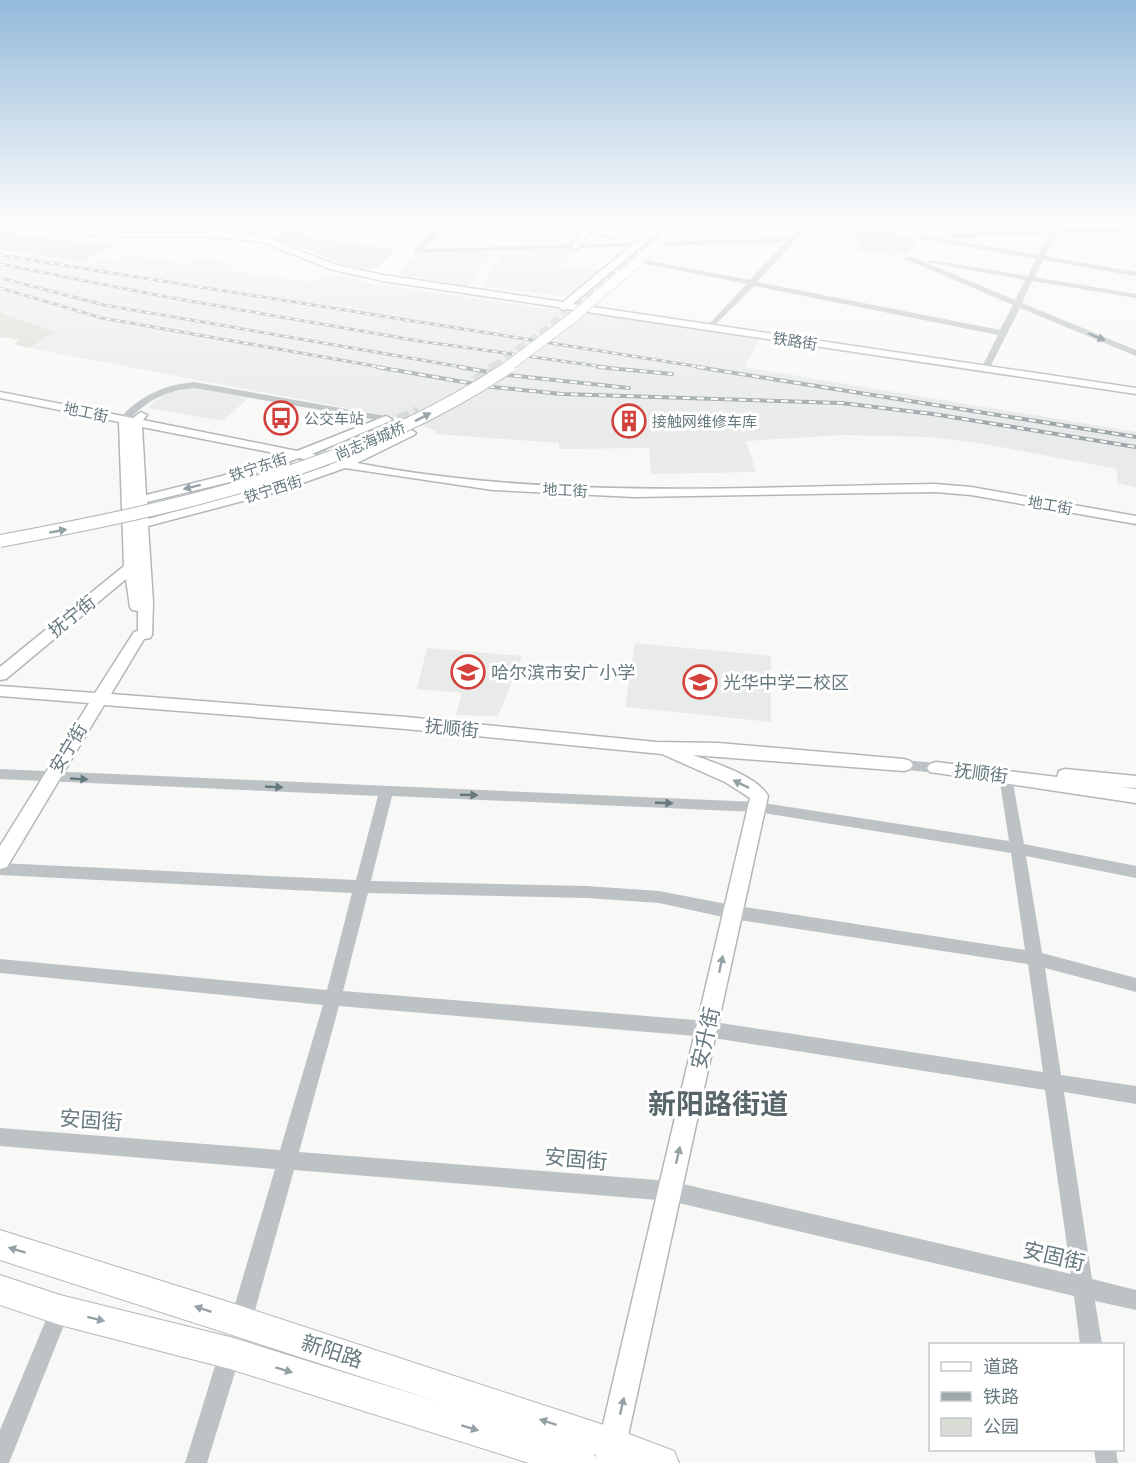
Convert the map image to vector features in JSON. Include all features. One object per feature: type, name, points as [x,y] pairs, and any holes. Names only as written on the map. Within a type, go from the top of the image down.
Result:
[{"type":"highway","name":"新阳路","points":[[0,1245],[241,1321],[610,1454],[662,1463]]},
{"type":"highway","name":"新阳路","points":[[0,1290],[60,1310],[230,1353],[580,1463]]},
{"type":"main road","name":"铁路街","points":[[469,290],[566,304]]},
{"type":"main road","name":"铁路街","points":[[489,290],[588,308],[1136,386]]},
{"type":"main road","points":[[566,304],[583,290]]},
{"type":"main road","name":"尚志海城桥","points":[[0,541],[108,521],[210,496],[326,459],[413,423],[483,383],[551,335],[603,290]]},
{"type":"main road","points":[[588,308],[608,290]]},
{"type":"main road","name":"铁路街","points":[[986,366],[1136,391]]},
{"type":"main road","name":"地工街","points":[[0,388],[343,464],[456,482],[570,491],[634,493],[947,488],[1136,520]]},
{"type":"main road","name":"地工街","points":[[0,395],[133,417],[428,472],[499,480],[604,486],[943,481],[1136,513]]},
{"type":"main road","name":"安宁街","points":[[0,862],[98,699],[140,635],[133,501],[133,417]]},
{"type":"main road","name":"铁宁东街","points":[[133,501],[226,478],[311,450],[386,419]]},
{"type":"main road","name":"铁宁西街","points":[[135,525],[246,498],[358,459],[410,433]]},
{"type":"main road","name":"抚宁街","points":[[0,667],[135,562]]},
{"type":"main road","name":"抚宁街","points":[[0,675],[135,562]]},
{"type":"main road","name":"抚顺街","points":[[0,691],[406,723],[656,748],[718,749],[904,765]]},
{"type":"main road","points":[[656,748],[693,761],[754,790],[759,796],[758,807]]},
{"type":"main road","name":"抚顺街","points":[[936,768],[1008,769],[1136,782]]},
{"type":"main road","name":"抚顺街","points":[[936,768],[1136,796]]},
{"type":"main road","name":"抚顺街","points":[[1048,774],[1136,789]]},
{"type":"main road","name":"安升街","points":[[610,1454],[732,912],[758,807]]},
{"type":"street","points":[[711,326],[746,290]]},
{"type":"street","points":[[784,290],[1002,333]]},
{"type":"street","points":[[986,290],[1136,353]]},
{"type":"street","points":[[986,366],[1024,290]]},
{"type":"street","points":[[1102,290],[1136,296]]},
{"type":"street","points":[[133,417],[160,391],[179,385],[194,385],[386,419],[410,433]]},
{"type":"street","points":[[904,765],[936,768]]},
{"type":"street","points":[[0,774],[758,807],[1017,848],[1136,873]]},
{"type":"street","points":[[1006,776],[1091,1343]]},
{"type":"street","points":[[241,1321],[289,1159],[386,792]]},
{"type":"street","points":[[0,869],[362,887],[659,897],[732,912],[1035,958],[1136,985]]},
{"type":"street","points":[[0,966],[333,998],[707,1029],[1052,1080],[1136,1095]]},
{"type":"street","name":"安固街","points":[[0,1137],[670,1191],[1136,1300]]},
{"type":"street","points":[[0,1458],[60,1310]]},
{"type":"street","points":[[196,1463],[230,1353]]},
{"type":"shaded area","points":[[0,290],[420,290],[760,338],[745,367],[1136,432],[1136,487],[1117,483],[1117,469],[979,443],[929,437],[842,435],[746,441],[756,472],[651,474],[649,448],[559,449],[559,443],[435,434],[436,431],[404,419],[29,348],[55,332],[0,311]]},
{"type":"shaded area","points":[[516,290],[578,290],[570,297]]},
{"type":"shaded area","points":[[189,387],[248,398],[223,421],[147,408],[168,392]]},
{"type":"shaded area","name":"光华中学二校区","points":[[635,643],[771,656],[771,722],[625,707]]},
{"type":"shaded area","name":"哈尔滨市安广小学","points":[[427,648],[522,656],[498,716],[456,715],[462,693],[417,689]]},
{"type":"green space","points":[[0,312],[55,332],[29,348],[14,344],[19,340],[0,337]]},
{"type":"tunnel","points":[[494,368],[545,332],[594,290]]},
{"type":"tunnel","points":[[476,381],[496,367]]},
{"type":"tunnel","points":[[282,468],[419,412]]},
{"type":"railway","points":[[8,290],[102,318],[386,368]]},
{"type":"railway","points":[[47,290],[104,305],[468,368]]},
{"type":"railway","points":[[133,290],[419,341],[612,368]]},
{"type":"railway","points":[[221,290],[707,368]]},
{"type":"railway","points":[[377,367],[492,387],[562,394],[841,403],[933,414],[1136,447]]},
{"type":"railway","points":[[459,367],[507,375],[629,388]]},
{"type":"railway","points":[[598,367],[672,374]]},
{"type":"railway","points":[[697,367],[1136,437]]},
{"type":"place","name":"公交车站","points":[[281,418]]},
{"type":"place","name":"接触网维修车库","points":[[629,421]]},
{"type":"place","name":"哈尔滨市安广小学","points":[[468,672]]},
{"type":"place","name":"光华中学二校区","points":[[700,682]]},
{"type":"district","name":"新阳路街道","points":[[718,1103]]}]
